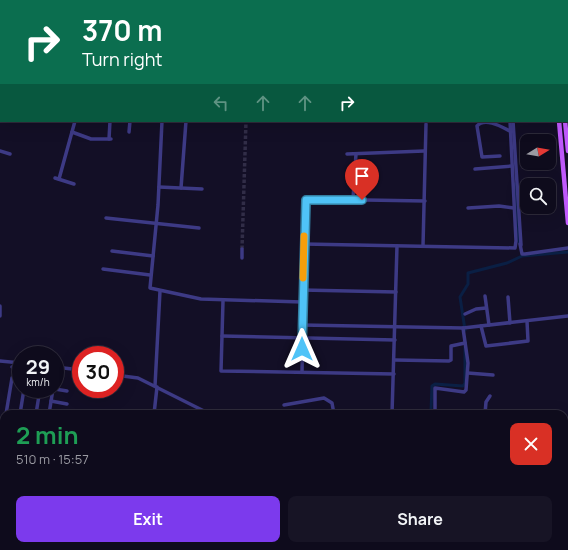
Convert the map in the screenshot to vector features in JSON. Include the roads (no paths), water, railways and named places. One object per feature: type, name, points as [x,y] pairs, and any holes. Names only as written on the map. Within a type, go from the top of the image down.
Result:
[{"type":"main road","points":[[559,122],[568,223]]},
{"type":"main road","points":[[565,122],[568,151]]},
{"type":"street","points":[[74,184],[57,178],[76,122]]},
{"type":"street","points":[[72,132],[91,139],[110,139],[110,122]]},
{"type":"street","points":[[130,122],[130,132]]},
{"type":"street","points":[[162,122],[157,224],[149,288],[201,299],[223,301],[302,302]]},
{"type":"street","points":[[181,188],[186,122]]},
{"type":"street","points":[[500,156],[482,156],[477,126],[482,122],[493,123],[510,131]]},
{"type":"street","points":[[510,122],[514,208],[518,243],[522,254],[568,248]]},
{"type":"street","points":[[304,244],[516,247],[518,243],[513,122]]},
{"type":"street","points":[[423,246],[425,201],[424,151],[426,124]]},
{"type":"street","points":[[0,151],[10,154]]},
{"type":"street","points":[[347,154],[424,151]]},
{"type":"street","points":[[353,199],[356,154]]},
{"type":"street","points":[[475,168],[512,166]]},
{"type":"street","points":[[159,187],[202,189]]},
{"type":"street","points":[[302,372],[302,290],[306,200],[353,199],[425,201]]},
{"type":"street","points":[[468,208],[499,206],[514,208]]},
{"type":"street","points":[[106,218],[199,228]]},
{"type":"street","points":[[392,410],[395,360],[397,246]]},
{"type":"street","points":[[242,249],[242,258]]},
{"type":"street","points":[[112,251],[153,256]]},
{"type":"street","points":[[103,269],[150,275]]},
{"type":"street","points":[[302,290],[396,292]]},
{"type":"street","points":[[154,410],[160,291]]},
{"type":"street","points":[[485,296],[489,325]]},
{"type":"street","points":[[508,297],[510,323]]},
{"type":"street","points":[[223,301],[221,371],[394,374]]},
{"type":"street","points":[[0,306],[0,316]]},
{"type":"street","points":[[465,314],[476,309],[486,308]]},
{"type":"street","points":[[302,325],[464,328],[568,316]]},
{"type":"street","points":[[481,326],[486,346],[528,341],[527,321]]},
{"type":"street","points":[[434,410],[435,388],[465,391],[468,373],[464,328]]},
{"type":"street","points":[[222,336],[395,340]]},
{"type":"street","points":[[395,360],[450,360],[451,346],[465,343]]},
{"type":"street","points":[[0,361],[12,362]]},
{"type":"street","points":[[468,373],[493,375]]},
{"type":"street","points":[[124,376],[138,378],[202,410]]},
{"type":"street","points":[[6,410],[12,378]]},
{"type":"street","points":[[485,410],[486,402],[490,396]]},
{"type":"street","points":[[21,410],[23,398]]},
{"type":"street","points":[[37,410],[39,398]]},
{"type":"street","points":[[50,410],[52,398]]},
{"type":"street","points":[[284,405],[324,398],[332,404],[333,410]]},
{"type":"street","points":[[51,401],[67,404]]},
{"type":"waterway","points":[[515,184],[519,242]]},
{"type":"waterway","points":[[465,330],[460,297],[468,284],[468,273],[507,263],[522,256],[568,252]]},
{"type":"waterway","points":[[431,410],[432,386],[435,384],[463,386],[465,383],[465,347]]},
{"type":"tunnel","points":[[242,249],[246,122]]}]
